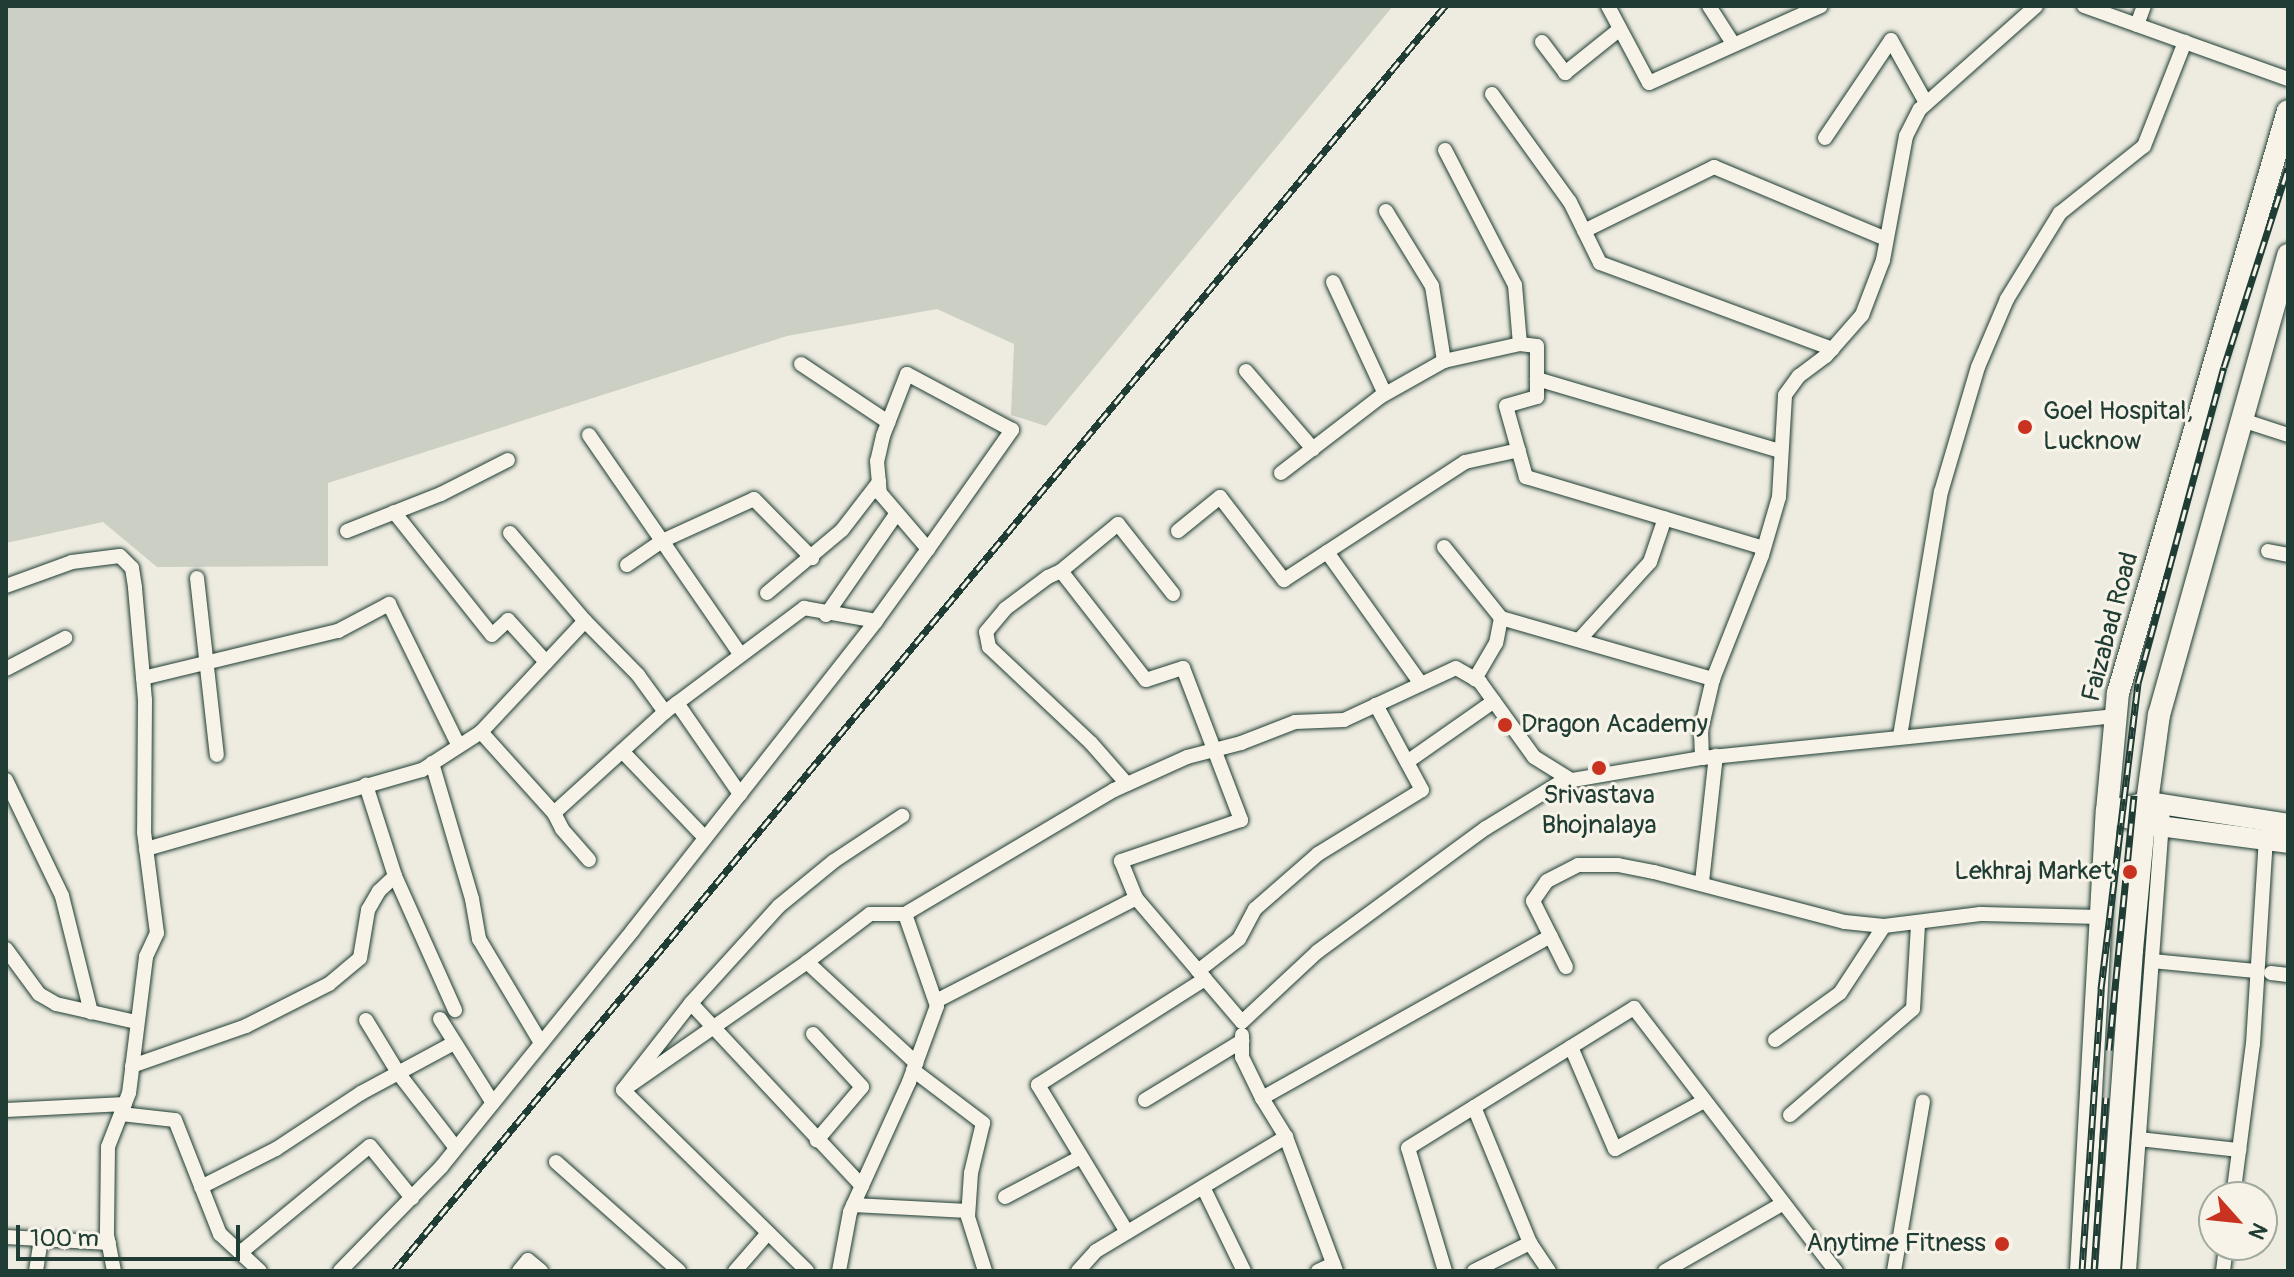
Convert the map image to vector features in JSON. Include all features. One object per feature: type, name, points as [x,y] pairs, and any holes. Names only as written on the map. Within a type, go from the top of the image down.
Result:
[{"type":"main road","name":"Faizabad Road","points":[[2081,1271],[2107,811],[2118,693],[2288,111]]},
{"type":"main road","points":[[2109,1271],[2154,815],[2159,715],[2239,419],[2288,255]]},
{"type":"street","points":[[1608,6],[1649,83],[1821,6]]},
{"type":"street","points":[[1709,6],[1734,45]]},
{"type":"street","points":[[1702,882],[1709,757],[1701,730],[1713,679],[1764,548],[1779,497],[1785,395],[1799,376],[1833,349],[1862,315],[1883,260],[1906,136],[1926,103],[2036,6]]},
{"type":"street","points":[[2084,6],[2288,79]]},
{"type":"street","points":[[2137,25],[2144,6]]},
{"type":"street","points":[[1542,42],[1565,73],[1620,29]]},
{"type":"street","points":[[1825,138],[1891,40],[1926,103]]},
{"type":"street","points":[[1900,736],[1941,492],[1978,367],[2007,299],[2060,213],[2144,146],[2185,42]]},
{"type":"street","points":[[1492,94],[1570,202],[1600,263],[1833,349]]},
{"type":"street","points":[[1445,150],[1515,285],[1520,344]]},
{"type":"street","points":[[1584,231],[1714,167],[1886,239]]},
{"type":"street","points":[[1386,211],[1432,286],[1444,361]]},
{"type":"street","points":[[1333,282],[1385,394]]},
{"type":"street","points":[[1281,473],[1385,394],[1444,361],[1520,344],[1537,346],[1537,397],[1506,406],[1526,477],[1764,548]]},
{"type":"street","points":[[801,364],[888,422]]},
{"type":"street","points":[[1246,371],[1313,449]]},
{"type":"street","points":[[340,1271],[456,1148],[705,838],[876,621],[928,549],[1012,430],[907,374],[877,461],[880,493],[928,549]]},
{"type":"street","points":[[1537,379],[1780,451]]},
{"type":"street","points":[[2239,419],[2288,435]]},
{"type":"street","points":[[589,435],[741,655]]},
{"type":"street","points":[[1178,531],[1220,497],[1284,580],[1465,462],[1519,450]]},
{"type":"street","points":[[347,531],[508,460]]},
{"type":"street","points":[[767,593],[842,530],[879,482]]},
{"type":"street","points":[[627,565],[662,541],[754,499],[812,558]]},
{"type":"street","points":[[394,512],[492,635],[508,620],[546,662]]},
{"type":"street","points":[[826,615],[897,513]]},
{"type":"street","points":[[1579,640],[1650,562],[1665,518]]},
{"type":"street","points":[[1127,784],[1091,743],[989,647],[986,632],[1005,609],[1061,571],[1118,524],[1173,594]]},
{"type":"street","points":[[510,533],[585,621],[671,707],[740,794]]},
{"type":"street","points":[[1444,547],[1501,618],[1713,679]]},
{"type":"street","points":[[2268,551],[2288,555]]},
{"type":"street","points":[[1327,552],[1421,684]]},
{"type":"street","points":[[6,586],[72,562],[120,556],[126,560],[135,588],[143,678],[146,849],[157,933],[146,957],[132,1066],[123,1109],[108,1147],[109,1243],[114,1271]]},
{"type":"street","points":[[1061,571],[1146,680],[1183,668],[1215,749],[1241,820],[1121,861],[1136,898],[1242,1022],[1242,1057],[1286,1137],[1334,1267],[1318,1271]]},
{"type":"street","points":[[197,578],[217,755]]},
{"type":"street","points":[[143,678],[338,631],[389,604],[459,746]]},
{"type":"street","points":[[554,813],[671,707],[804,608],[826,615],[876,621]]},
{"type":"street","points":[[1475,679],[1496,643],[1501,618]]},
{"type":"street","points":[[146,849],[422,770],[481,732],[585,621]]},
{"type":"street","points":[[6,669],[65,638]]},
{"type":"street","points":[[623,1090],[807,962],[870,914],[905,914],[1127,784],[1187,757],[1295,722],[1344,720],[1456,668],[1475,679],[1534,757],[1571,780]]},
{"type":"street","points":[[1407,762],[1494,701]]},
{"type":"street","points":[[1127,1232],[1038,1085],[1201,975],[1239,939],[1255,909],[1318,854],[1422,790],[1376,705]]},
{"type":"street","points":[[1242,1022],[1329,943],[1486,828],[1561,782],[1709,757],[2116,716]]},
{"type":"street","points":[[481,732],[554,813],[562,829],[589,860]]},
{"type":"street","points":[[622,751],[705,838]]},
{"type":"street","points":[[432,763],[472,899],[479,939],[541,1043]]},
{"type":"street","points":[[6,780],[62,896],[91,1012]]},
{"type":"street","points":[[366,785],[395,876],[455,1010]]},
{"type":"street","points":[[2107,811],[2288,824]]},
{"type":"street","points":[[2154,815],[2288,843]]},
{"type":"street","points":[[2129,1271],[2152,961],[2154,815]]},
{"type":"street","points":[[623,1090],[691,1003],[779,906],[834,861],[902,816]]},
{"type":"street","points":[[2235,1181],[2264,972],[2266,840]]},
{"type":"street","points":[[1566,967],[1533,901],[1547,881],[1578,865],[1618,865],[1702,882],[1845,922],[1884,926],[1980,914],[2102,917]]},
{"type":"street","points":[[132,1066],[246,1026],[329,984],[360,958],[368,910],[379,891],[395,876]]},
{"type":"street","points":[[936,1001],[1136,898]]},
{"type":"street","points":[[839,1271],[853,1205],[915,1066],[937,1006],[905,914]]},
{"type":"street","points":[[1790,1115],[1913,1009],[1918,924]]},
{"type":"street","points":[[1775,1040],[1840,993],[1884,926]]},
{"type":"street","points":[[1262,1098],[1551,936]]},
{"type":"street","points":[[6,949],[39,994],[56,1004],[136,1022]]},
{"type":"street","points":[[2152,961],[2288,975]]},
{"type":"street","points":[[807,962],[915,1066],[983,1123],[971,1173],[968,1211],[985,1271]]},
{"type":"street","points":[[691,1003],[862,1186]]},
{"type":"street","points":[[1445,1271],[1408,1148],[1634,1008],[1836,1271]]},
{"type":"street","points":[[440,1019],[493,1103]]},
{"type":"street","points":[[366,1020],[399,1074],[456,1148]]},
{"type":"street","points":[[813,1034],[862,1087],[817,1140]]},
{"type":"street","points":[[1145,1100],[1242,1041]]},
{"type":"street","points":[[201,1187],[276,1149],[361,1093],[454,1043]]},
{"type":"street","points":[[1571,1047],[1615,1149],[1704,1101]]},
{"type":"street","points":[[623,1090],[807,1271]]},
{"type":"street","points":[[1894,1271],[1923,1101]]},
{"type":"street","points":[[1474,1107],[1530,1243],[1549,1271]]},
{"type":"street","points":[[6,1110],[123,1109],[175,1120],[220,1234],[260,1271]]},
{"type":"street","points":[[1084,1268],[1096,1251],[1286,1137]]},
{"type":"street","points":[[2139,1139],[2239,1150]]},
{"type":"street","points":[[240,1253],[370,1146],[412,1198]]},
{"type":"street","points":[[1005,1197],[1081,1157]]},
{"type":"street","points":[[556,1162],[679,1271]]},
{"type":"street","points":[[1203,1187],[1244,1271]]},
{"type":"street","points":[[1665,1271],[1782,1204]]},
{"type":"street","points":[[853,1205],[968,1211]]},
{"type":"street","points":[[735,1271],[768,1233]]},
{"type":"street","points":[[6,1237],[109,1243]]},
{"type":"street","points":[[36,1271],[41,1239]]},
{"type":"street","points":[[1474,1271],[1530,1243]]},
{"type":"street","points":[[519,1271],[528,1260],[541,1271]]},
{"type":"shaded area","points":[[6,6],[1393,6],[1046,426],[1011,415],[1014,344],[937,309],[787,336],[328,483],[328,566],[157,567],[103,522],[6,543]]},
{"type":"railway","points":[[394,1271],[1445,6]]},
{"type":"railway","points":[[2082,1271],[2101,989],[2138,683],[2224,367],[2288,168]]},
{"type":"railway","points":[[2109,1050],[2134,795]]},
{"type":"railway","points":[[2094,1271],[2106,1097]]},
{"type":"place","name":"Goel Hospital, Lucknow","points":[[2025,427]]},
{"type":"place","name":"Dragon Academy","points":[[1505,725]]},
{"type":"place","name":"Srivastava Bhojnalaya","points":[[1599,768]]},
{"type":"place","name":"Lekhraj Market","points":[[2130,872]]},
{"type":"place","name":"Anytime Fitness","points":[[2002,1244]]}]
